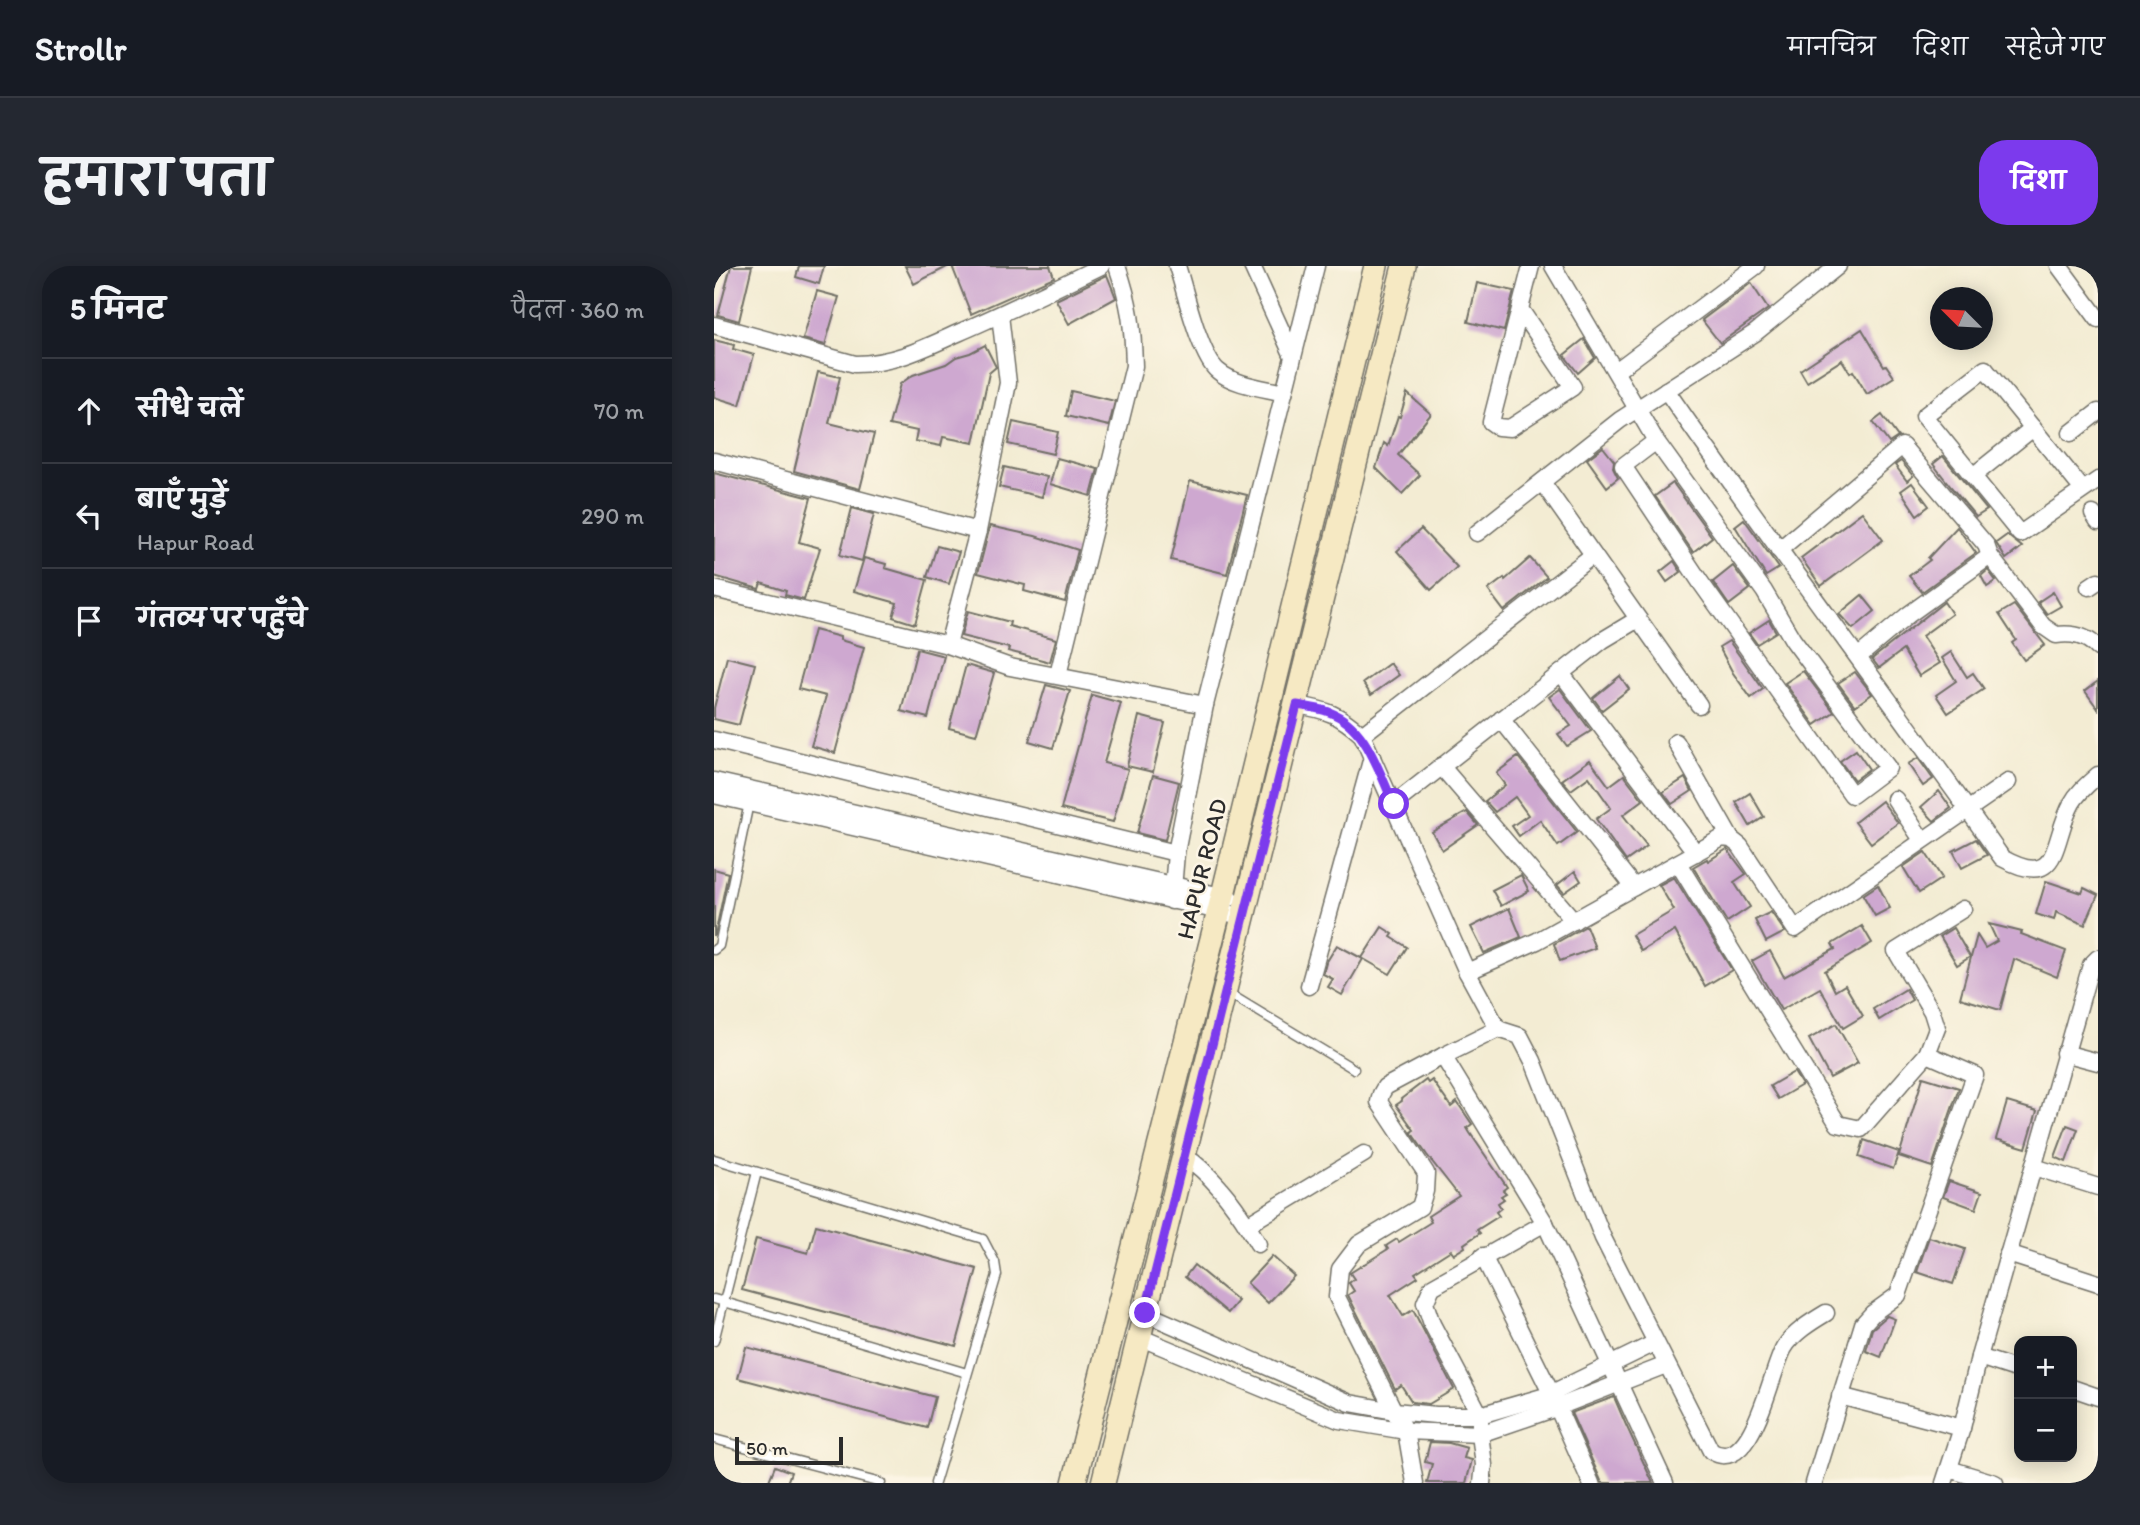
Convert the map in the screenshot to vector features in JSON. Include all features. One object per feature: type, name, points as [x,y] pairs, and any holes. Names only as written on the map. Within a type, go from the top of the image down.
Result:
[{"type":"main road","name":"HAPUR ROAD","points":[[1074,1483],[1221,904],[1376,266]]},
{"type":"main road","points":[[1103,1483],[1404,266]]},
{"type":"street","points":[[714,325],[855,364],[877,364],[909,354],[1000,315],[1101,266]]},
{"type":"street","points":[[1058,675],[1134,366],[1133,323],[1117,266]]},
{"type":"street","points":[[1177,266],[1208,359],[1213,366],[1219,372],[1239,381],[1284,393]]},
{"type":"street","points":[[1252,266],[1293,354]]},
{"type":"street","points":[[1173,893],[1176,853],[1205,705],[1316,266]]},
{"type":"street","points":[[1520,309],[1573,387],[1510,428],[1498,427],[1492,422],[1520,309],[1531,266]]},
{"type":"street","points":[[1553,266],[1638,408],[1651,435],[1656,441],[1764,591],[1793,640],[1888,768],[1853,796],[1701,583],[1623,466],[1656,441]]},
{"type":"street","points":[[1616,371],[1756,266]]},
{"type":"street","points":[[1477,533],[1620,420],[1755,333],[1838,266]]},
{"type":"street","points":[[2059,266],[2098,319]]},
{"type":"street","points":[[948,645],[978,531],[1008,383],[1000,315]]},
{"type":"street","points":[[2083,490],[1985,369],[1924,416],[2020,534],[2098,480]]},
{"type":"street","points":[[1666,390],[2002,858],[2020,867],[2036,870],[2047,862],[2055,850],[2077,794],[2098,775]]},
{"type":"street","points":[[2071,433],[2098,412]]},
{"type":"street","points":[[1973,476],[2033,428]]},
{"type":"street","points":[[1779,550],[1902,446],[1986,545],[1990,556],[2043,626],[2056,635],[2074,633],[2094,643],[2098,648]]},
{"type":"street","points":[[714,461],[978,531]]},
{"type":"street","points":[[1542,482],[1699,705]]},
{"type":"street","points":[[1362,735],[1593,555]]},
{"type":"street","points":[[1858,657],[1908,615],[1990,556]]},
{"type":"street","points":[[714,589],[948,645],[1010,667],[1205,705]]},
{"type":"street","points":[[1394,804],[1603,640],[1638,619]]},
{"type":"street","points":[[1560,673],[1696,853]]},
{"type":"street","points":[[1297,705],[1326,710],[1337,715],[1362,735],[1466,972],[1497,1028],[1520,1036],[1533,1061],[1603,1238],[1711,1451],[1723,1455],[1735,1453],[1744,1446],[1786,1345],[1809,1323],[1826,1313]]},
{"type":"street","points":[[1501,719],[1634,887]]},
{"type":"street","points":[[714,740],[1176,853]]},
{"type":"street","points":[[1676,742],[1731,839],[1740,846],[1795,929],[2008,782]]},
{"type":"street","points":[[1309,986],[1372,757]]},
{"type":"street","points":[[1441,766],[1574,921]]},
{"type":"street","points":[[714,781],[1247,909]]},
{"type":"street","points":[[714,795],[1173,893]]},
{"type":"street","points":[[1895,799],[1922,839]]},
{"type":"street","points":[[1466,972],[1537,942],[1722,838],[1731,839]]},
{"type":"street","points":[[1678,863],[1838,1124],[1861,1129],[1927,1054],[1937,1028],[1932,1012],[1896,951],[1963,909]]},
{"type":"street","points":[[1995,1483],[1947,1476],[2064,1053],[2091,965],[2098,958]]},
{"type":"street","points":[[1415,1483],[1406,1431],[1337,1297],[1340,1269],[1359,1244],[1420,1207],[1425,1191],[1426,1173],[1379,1102],[1385,1087],[1497,1028]]},
{"type":"street","points":[[2064,1053],[2098,1062]]},
{"type":"street","points":[[1814,1483],[1863,1324],[1898,1295],[1975,1075],[1927,1054]]},
{"type":"street","points":[[1443,1056],[1545,1223],[1665,1483]]},
{"type":"street","points":[[1247,1224],[1364,1154]]},
{"type":"street","points":[[1183,1163],[1193,1162],[1203,1170],[1247,1224],[1258,1244]]},
{"type":"street","points":[[2034,1167],[2098,1187]]},
{"type":"street","points":[[1482,1483],[1484,1465],[1480,1415],[1432,1324],[1425,1303],[1432,1287],[1545,1223]]},
{"type":"street","points":[[2008,1254],[2098,1283]]},
{"type":"street","points":[[1483,1256],[1591,1483]]},
{"type":"street","points":[[1145,1313],[1350,1404],[1394,1411],[1480,1415],[1554,1401],[1620,1384],[1666,1365]]},
{"type":"street","points":[[1139,1337],[1339,1420],[1406,1431],[1480,1434],[1554,1401],[1611,1365],[1655,1343]]},
{"type":"street","points":[[1236,1377],[1245,1357]]},
{"type":"street","points":[[1979,1357],[2014,1368]]},
{"type":"street","points":[[2077,1390],[2098,1397]]},
{"type":"street","points":[[1840,1396],[1962,1427]]},
{"type":"lane","points":[[714,950],[719,946],[749,803]]},
{"type":"lane","points":[[1225,992],[1354,1069]]},
{"type":"lane","points":[[714,1160],[983,1239],[995,1262],[997,1275],[935,1483]]},
{"type":"lane","points":[[714,1341],[757,1172]]},
{"type":"lane","points":[[714,1299],[967,1373]]},
{"type":"lane","points":[[714,1438],[851,1479],[881,1483]]},
{"type":"building","points":[[731,266],[752,266],[739,321],[718,315]]},
{"type":"building","points":[[799,266],[824,266],[819,284],[796,277]]},
{"type":"building","points":[[905,266],[949,266],[914,284]]},
{"type":"building","points":[[952,266],[1050,266],[1054,277],[971,314]]},
{"type":"building","points":[[1107,275],[1116,298],[1069,324],[1056,300]]},
{"type":"building","points":[[1477,283],[1514,291],[1504,331],[1468,322]]},
{"type":"building","points":[[1751,283],[1768,309],[1720,343],[1702,320]]},
{"type":"building","points":[[817,291],[839,297],[825,345],[803,339]]},
{"type":"building","points":[[1862,329],[1884,366],[1886,365],[1894,377],[1867,394],[1853,371],[1850,373],[1842,360],[1807,382],[1800,370]]},
{"type":"building","points":[[1584,339],[1595,358],[1578,373],[1564,355]]},
{"type":"building","points":[[714,340],[734,345],[733,349],[754,355],[740,405],[714,397]]},
{"type":"building","points":[[985,345],[996,367],[989,373],[974,443],[943,437],[941,446],[915,441],[917,431],[889,425],[900,384],[913,375],[946,364]]},
{"type":"building","points":[[818,372],[840,377],[829,423],[874,434],[860,489],[794,471]]},
{"type":"building","points":[[1071,391],[1115,401],[1109,426],[1066,416]]},
{"type":"building","points":[[1407,393],[1431,414],[1398,455],[1420,475],[1402,494],[1376,468],[1384,443],[1388,446],[1398,416],[1400,417]]},
{"type":"building","points":[[1882,415],[1898,437],[1889,443],[1873,422]]},
{"type":"building","points":[[1013,422],[1058,432],[1053,454],[1008,444]]},
{"type":"building","points":[[1603,447],[1614,461],[1613,468],[1618,478],[1607,487],[1587,459]]},
{"type":"building","points":[[1943,456],[1987,510],[1976,517],[1951,487],[1933,464]]},
{"type":"building","points":[[1057,458],[1098,469],[1091,496],[1050,484]]},
{"type":"building","points":[[1901,461],[1913,476],[1907,481],[1895,465]]},
{"type":"building","points":[[1004,467],[1047,477],[1042,497],[999,487]]},
{"type":"building","points":[[714,473],[811,498],[799,542],[820,548],[804,600],[785,595],[786,591],[761,583],[759,589],[714,576]]},
{"type":"building","points":[[1190,481],[1247,495],[1227,574],[1171,560]]},
{"type":"building","points":[[1673,483],[1712,537],[1693,552],[1655,496]]},
{"type":"building","points":[[1912,483],[1929,506],[1917,515],[1901,491]]},
{"type":"building","points":[[852,508],[874,514],[862,561],[840,555]]},
{"type":"building","points":[[1862,512],[1883,540],[1821,586],[1801,558]]},
{"type":"building","points":[[1744,519],[1779,568],[1766,576],[1735,526]]},
{"type":"building","points":[[990,526],[1035,536],[1078,550],[1065,602],[1024,591],[1025,585],[978,573]]},
{"type":"building","points":[[1957,527],[1976,553],[1922,592],[1909,576],[1930,560],[1928,558]]},
{"type":"building","points":[[1421,529],[1457,567],[1431,590],[1397,551]]},
{"type":"building","points":[[2007,535],[2022,547],[2006,559],[1996,543]]},
{"type":"building","points":[[937,546],[959,552],[949,584],[927,577]]},
{"type":"building","points":[[864,558],[886,564],[885,568],[927,580],[915,624],[893,617],[897,603],[854,591]]},
{"type":"building","points":[[1530,558],[1547,577],[1504,611],[1488,590],[1504,578],[1505,580]]},
{"type":"building","points":[[1674,561],[1681,572],[1667,582],[1660,572]]},
{"type":"building","points":[[1733,566],[1750,589],[1729,605],[1713,582]]},
{"type":"building","points":[[1988,570],[1996,581],[1987,587],[1981,576]]},
{"type":"building","points":[[2053,592],[2061,606],[2047,614],[2038,602]]},
{"type":"building","points":[[1862,595],[1875,611],[1853,629],[1839,614]]},
{"type":"building","points":[[1944,602],[1952,614],[1922,636],[1940,663],[1919,676],[1903,650],[1879,668],[1872,659]]},
{"type":"building","points":[[2014,605],[2045,645],[2024,660],[2012,643],[2016,640],[1999,614]]},
{"type":"building","points":[[968,611],[1010,622],[1009,626],[1056,639],[1050,662],[961,636]]},
{"type":"building","points":[[1769,620],[1776,632],[1757,644],[1749,633]]},
{"type":"building","points":[[814,630],[864,647],[835,753],[811,746],[826,696],[798,689]]},
{"type":"building","points":[[1729,641],[1763,689],[1751,698],[1719,647]]},
{"type":"building","points":[[917,649],[944,656],[928,718],[901,711]]},
{"type":"building","points":[[1951,652],[1967,677],[1973,673],[1984,689],[1948,713],[1936,695],[1956,681],[1942,658]]},
{"type":"building","points":[[727,657],[755,664],[739,725],[714,719],[714,708]]},
{"type":"building","points":[[1390,663],[1399,675],[1371,695],[1363,683]]},
{"type":"building","points":[[966,665],[994,673],[976,735],[949,728]]},
{"type":"building","points":[[1803,671],[1834,712],[1815,725],[1785,683]]},
{"type":"building","points":[[1855,672],[1872,694],[1855,706],[1838,683]]},
{"type":"building","points":[[1620,676],[1629,689],[1602,710],[1593,698]]},
{"type":"building","points":[[2098,681],[2098,709],[2085,691]]},
{"type":"building","points":[[1046,685],[1070,691],[1053,748],[1029,741]]},
{"type":"building","points":[[1560,689],[1591,731],[1567,746],[1558,734],[1571,726],[1549,697]]},
{"type":"building","points":[[1092,695],[1121,703],[1104,763],[1128,769],[1113,822],[1061,809]]},
{"type":"building","points":[[1139,716],[1165,723],[1153,772],[1127,766]]},
{"type":"building","points":[[1856,750],[1869,769],[1854,780],[1840,761]]},
{"type":"building","points":[[1518,757],[1577,832],[1558,846],[1540,820],[1519,836],[1512,826],[1528,815],[1515,797],[1495,812],[1485,801],[1505,785],[1496,773]]},
{"type":"building","points":[[1918,758],[1933,779],[1923,786],[1908,764]]},
{"type":"building","points":[[1590,760],[1609,786],[1624,775],[1643,800],[1623,815],[1647,846],[1626,861],[1596,819],[1611,808],[1589,777],[1571,790],[1562,780]]},
{"type":"building","points":[[1153,775],[1179,782],[1165,840],[1137,833]]},
{"type":"building","points":[[1685,778],[1692,791],[1672,804],[1663,792]]},
{"type":"building","points":[[1939,791],[1951,808],[1934,821],[1921,807]]},
{"type":"building","points":[[1750,793],[1764,817],[1750,826],[1736,802]]},
{"type":"building","points":[[1882,801],[1898,823],[1871,843],[1855,822]]},
{"type":"building","points":[[1467,812],[1478,825],[1442,850],[1432,832]]},
{"type":"building","points":[[1976,839],[1987,855],[1962,868],[1953,851]]},
{"type":"building","points":[[1727,849],[1746,874],[1734,882],[1750,907],[1727,922],[1693,867]]},
{"type":"building","points":[[1925,852],[1942,878],[1919,893],[1903,867]]},
{"type":"building","points":[[714,869],[728,873],[715,935],[714,935]]},
{"type":"building","points":[[1575,871],[1581,881],[1564,893],[1557,885]]},
{"type":"building","points":[[1521,875],[1529,891],[1501,906],[1492,890]]},
{"type":"building","points":[[1674,877],[1732,970],[1705,986],[1675,931],[1641,951],[1632,935],[1674,910],[1659,885]]},
{"type":"building","points":[[2046,881],[2082,893],[2084,888],[2098,895],[2085,925],[2056,912],[2054,920],[2036,914]]},
{"type":"building","points":[[1878,885],[1890,908],[1875,916],[1863,895]]},
{"type":"building","points":[[1509,908],[1521,937],[1484,953],[1471,927]]},
{"type":"building","points":[[1771,912],[1785,932],[1766,942],[1755,920]]},
{"type":"building","points":[[1989,924],[2022,932],[2021,934],[2066,951],[2057,977],[2014,959],[2000,1010],[1960,998],[1977,935],[1985,948],[1997,941]]},
{"type":"building","points":[[1586,926],[1595,948],[1560,961],[1554,944]]},
{"type":"building","points":[[1862,926],[1872,943],[1825,971],[1835,991],[1845,985],[1863,1016],[1843,1028],[1820,988],[1781,1010],[1752,961],[1770,951],[1784,977],[1835,949],[1832,944]]},
{"type":"building","points":[[1382,927],[1393,934],[1391,937],[1407,947],[1390,974],[1362,958]]},
{"type":"building","points":[[1953,928],[1970,957],[1957,965],[1940,936]]},
{"type":"building","points":[[1337,945],[1363,959],[1342,995],[1328,987],[1333,979],[1323,974]]},
{"type":"building","points":[[1906,989],[1912,1000],[1879,1020],[1873,1009]]},
{"type":"building","points":[[1836,1024],[1858,1063],[1830,1078],[1809,1039]]},
{"type":"building","points":[[1794,1072],[1802,1085],[1778,1099],[1770,1086]]},
{"type":"building","points":[[1923,1077],[1959,1088],[1932,1167],[1899,1156]]},
{"type":"building","points":[[1426,1080],[1428,1083],[1432,1080],[1451,1107],[1457,1102],[1472,1124],[1467,1128],[1507,1187],[1503,1190],[1506,1193],[1501,1196],[1504,1199],[1498,1203],[1501,1208],[1496,1212],[1499,1216],[1477,1230],[1480,1233],[1464,1244],[1465,1247],[1454,1254],[1451,1250],[1415,1273],[1418,1277],[1390,1295],[1403,1316],[1413,1310],[1454,1389],[1429,1404],[1412,1402],[1401,1385],[1395,1389],[1348,1295],[1354,1291],[1349,1283],[1354,1279],[1350,1273],[1388,1249],[1386,1246],[1397,1239],[1399,1242],[1431,1222],[1428,1216],[1459,1196],[1411,1132],[1414,1130],[1396,1105]]},
{"type":"building","points":[[2007,1102],[2037,1111],[2026,1148],[1996,1139]]},
{"type":"building","points":[[2067,1125],[2078,1129],[2066,1162],[2055,1157]]},
{"type":"building","points":[[1864,1140],[1899,1152],[1893,1169],[1859,1157]]},
{"type":"building","points":[[1949,1181],[1982,1192],[1976,1209],[1943,1197]]},
{"type":"building","points":[[816,1225],[977,1269],[956,1346],[742,1290],[756,1239],[808,1253]]},
{"type":"building","points":[[1929,1237],[1965,1249],[1953,1284],[1917,1272]]},
{"type":"building","points":[[1272,1256],[1294,1276],[1268,1303],[1247,1283]]},
{"type":"building","points":[[1194,1265],[1238,1301],[1228,1313],[1185,1277]]},
{"type":"building","points":[[1887,1316],[1895,1319],[1881,1357],[1866,1351],[1872,1329]]},
{"type":"building","points":[[746,1347],[935,1397],[927,1428],[738,1378]]},
{"type":"building","points":[[1614,1397],[1653,1483],[1602,1483],[1571,1413]]},
{"type":"building","points":[[1430,1442],[1467,1448],[1464,1458],[1472,1460],[1466,1483],[1427,1483],[1432,1464],[1425,1462]]},
{"type":"building","points":[[775,1466],[791,1472],[787,1483],[768,1483]]},
{"type":"route","points":[[1145,1313],[1297,705],[1326,710],[1337,715],[1362,735],[1394,804]]}]
